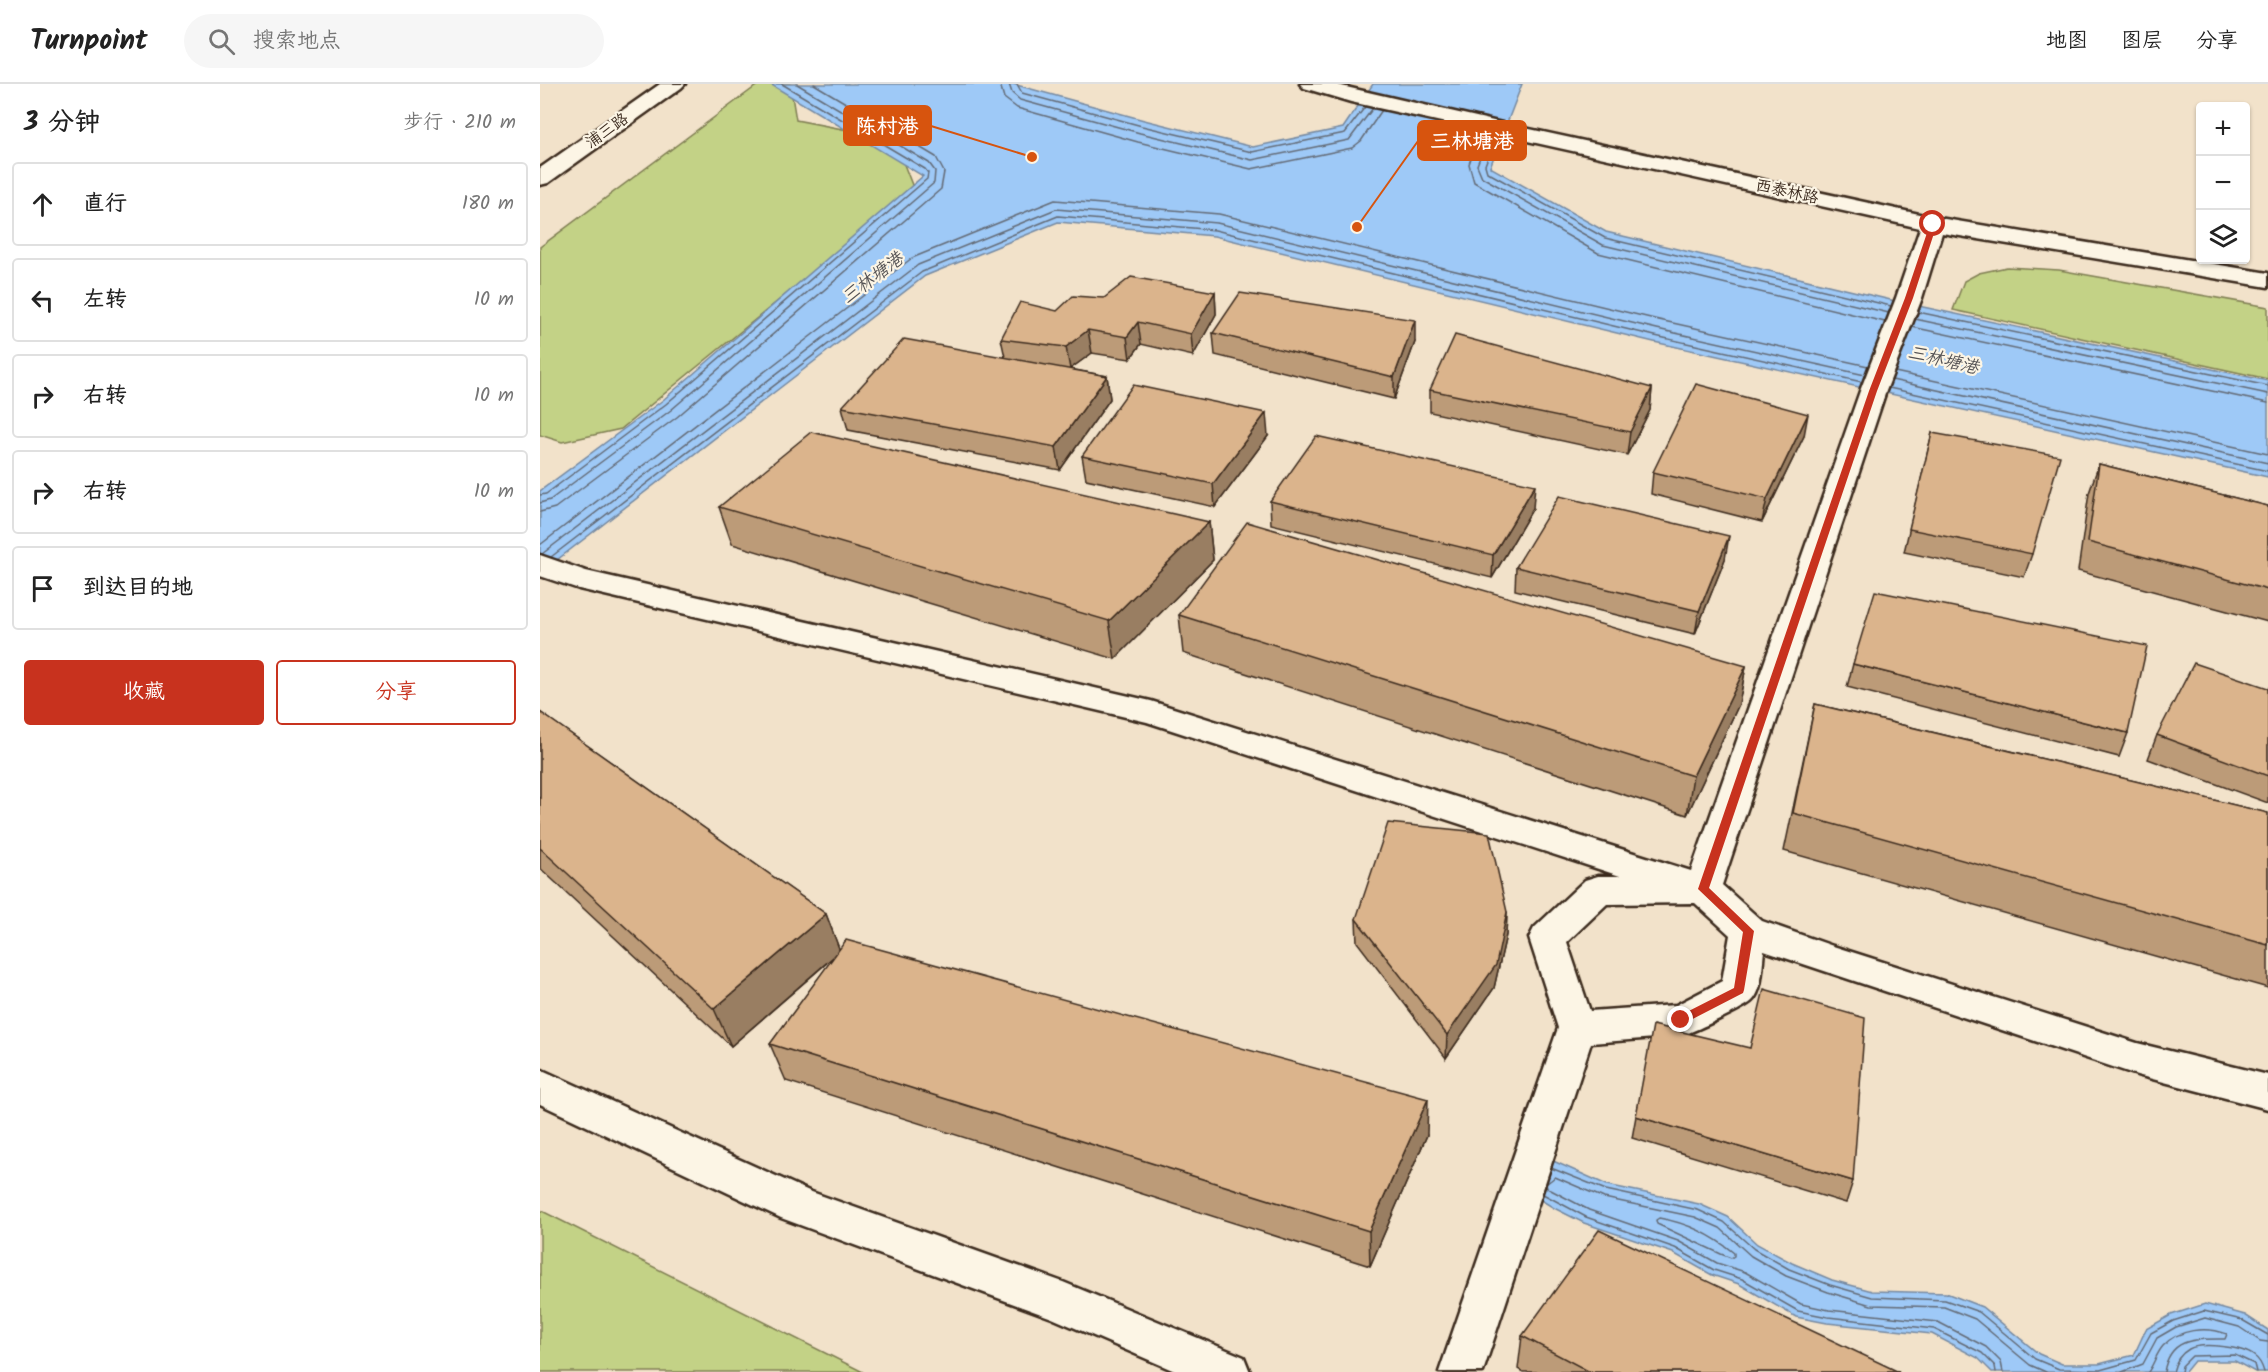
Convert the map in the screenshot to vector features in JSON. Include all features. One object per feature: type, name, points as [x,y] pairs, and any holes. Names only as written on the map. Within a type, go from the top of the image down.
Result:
[{"type":"street","name":"浦三路","points":[[540,178],[674,84]]},
{"type":"street","name":"西泰林路","points":[[1311,84],[1351,96],[1933,224],[2268,280]]},
{"type":"street","points":[[1703,889],[1873,391],[1909,298],[1933,224]]},
{"type":"street","points":[[540,565],[579,579],[1151,712],[1703,889],[1749,931],[1824,958],[2137,1059],[2268,1092]]},
{"type":"street","points":[[1461,1372],[1577,1028],[1547,938],[1598,890],[1703,889]]},
{"type":"street","points":[[1577,1028],[1681,1020],[1739,990],[1749,931]]},
{"type":"street","points":[[540,1086],[796,1205],[1063,1302],[1228,1372]]},
{"type":"green space","points":[[759,84],[790,84],[796,120],[894,139],[914,190],[621,429],[562,442],[540,435],[540,247]]},
{"type":"green space","points":[[2007,267],[2059,270],[2268,307],[2268,379],[1953,310],[1964,281],[1979,273]]},
{"type":"green space","points":[[540,1210],[863,1372],[540,1372]]},
{"type":"water","points":[[770,84],[1013,84],[1253,147],[1343,128],[1373,84],[1522,84],[1490,167],[1606,232],[1895,301],[2268,381],[2268,477],[1654,342],[1214,236],[1058,222],[925,276],[540,573],[540,491],[663,400],[923,176]]},
{"type":"water","points":[[1551,1160],[1607,1185],[1699,1204],[1728,1217],[1757,1244],[1792,1263],[1832,1280],[1872,1291],[1946,1293],[1982,1307],[2039,1354],[2062,1364],[2099,1364],[2134,1355],[2146,1329],[2171,1315],[2205,1304],[2245,1315],[2268,1330],[2268,1372],[2255,1372],[2235,1361],[2194,1361],[2185,1372],[1992,1372],[1978,1358],[1932,1334],[1827,1323],[1796,1317],[1739,1284],[1712,1275],[1673,1253],[1584,1223],[1523,1189]]},
{"type":"building","points":[[1131,277],[1215,292],[1191,334],[1138,322],[1127,337],[1088,330],[1066,347],[1001,339],[1020,302],[1057,311],[1073,296],[1104,298]]},
{"type":"building","points":[[1240,293],[1415,320],[1394,377],[1213,333]]},
{"type":"building","points":[[1455,335],[1652,388],[1630,432],[1430,390]]},
{"type":"building","points":[[904,339],[1107,376],[1056,447],[842,407]]},
{"type":"building","points":[[1696,384],[1808,414],[1767,499],[1653,472]]},
{"type":"building","points":[[1133,385],[1266,413],[1213,484],[1082,456]]},
{"type":"building","points":[[811,432],[1209,522],[1109,621],[719,507]]},
{"type":"building","points":[[1932,433],[2060,456],[2032,554],[1909,529]]},
{"type":"building","points":[[1316,436],[1535,485],[1493,555],[1270,501]]},
{"type":"building","points":[[2099,464],[2268,506],[2268,590],[2088,542]]},
{"type":"building","points":[[1559,496],[1729,536],[1699,611],[1516,567]]},
{"type":"building","points":[[1247,522],[1746,666],[1693,776],[1179,615]]},
{"type":"building","points":[[1875,591],[2147,646],[2128,733],[1853,664]]},
{"type":"building","points":[[2194,663],[2268,688],[2268,776],[2157,735]]},
{"type":"building","points":[[1815,704],[2268,813],[2268,945],[1793,813]]},
{"type":"building","points":[[540,712],[826,914],[714,1009],[540,848]]},
{"type":"building","points":[[1388,823],[1489,833],[1507,912],[1496,965],[1447,1035],[1356,919]]},
{"type":"building","points":[[846,940],[1428,1099],[1369,1231],[770,1044]]},
{"type":"building","points":[[1764,989],[1865,1018],[1853,1181],[1636,1116],[1653,1025],[1750,1048]]},
{"type":"building","points":[[1599,1230],[1899,1372],[1590,1372],[1522,1336]]},
{"type":"place","name":"陈村港","points":[[1032,157]]},
{"type":"place","name":"三林塘港","points":[[1357,227]]},
{"type":"route","points":[[1681,1020],[1739,990],[1749,931],[1703,889],[1873,391],[1909,298],[1933,224]]}]
